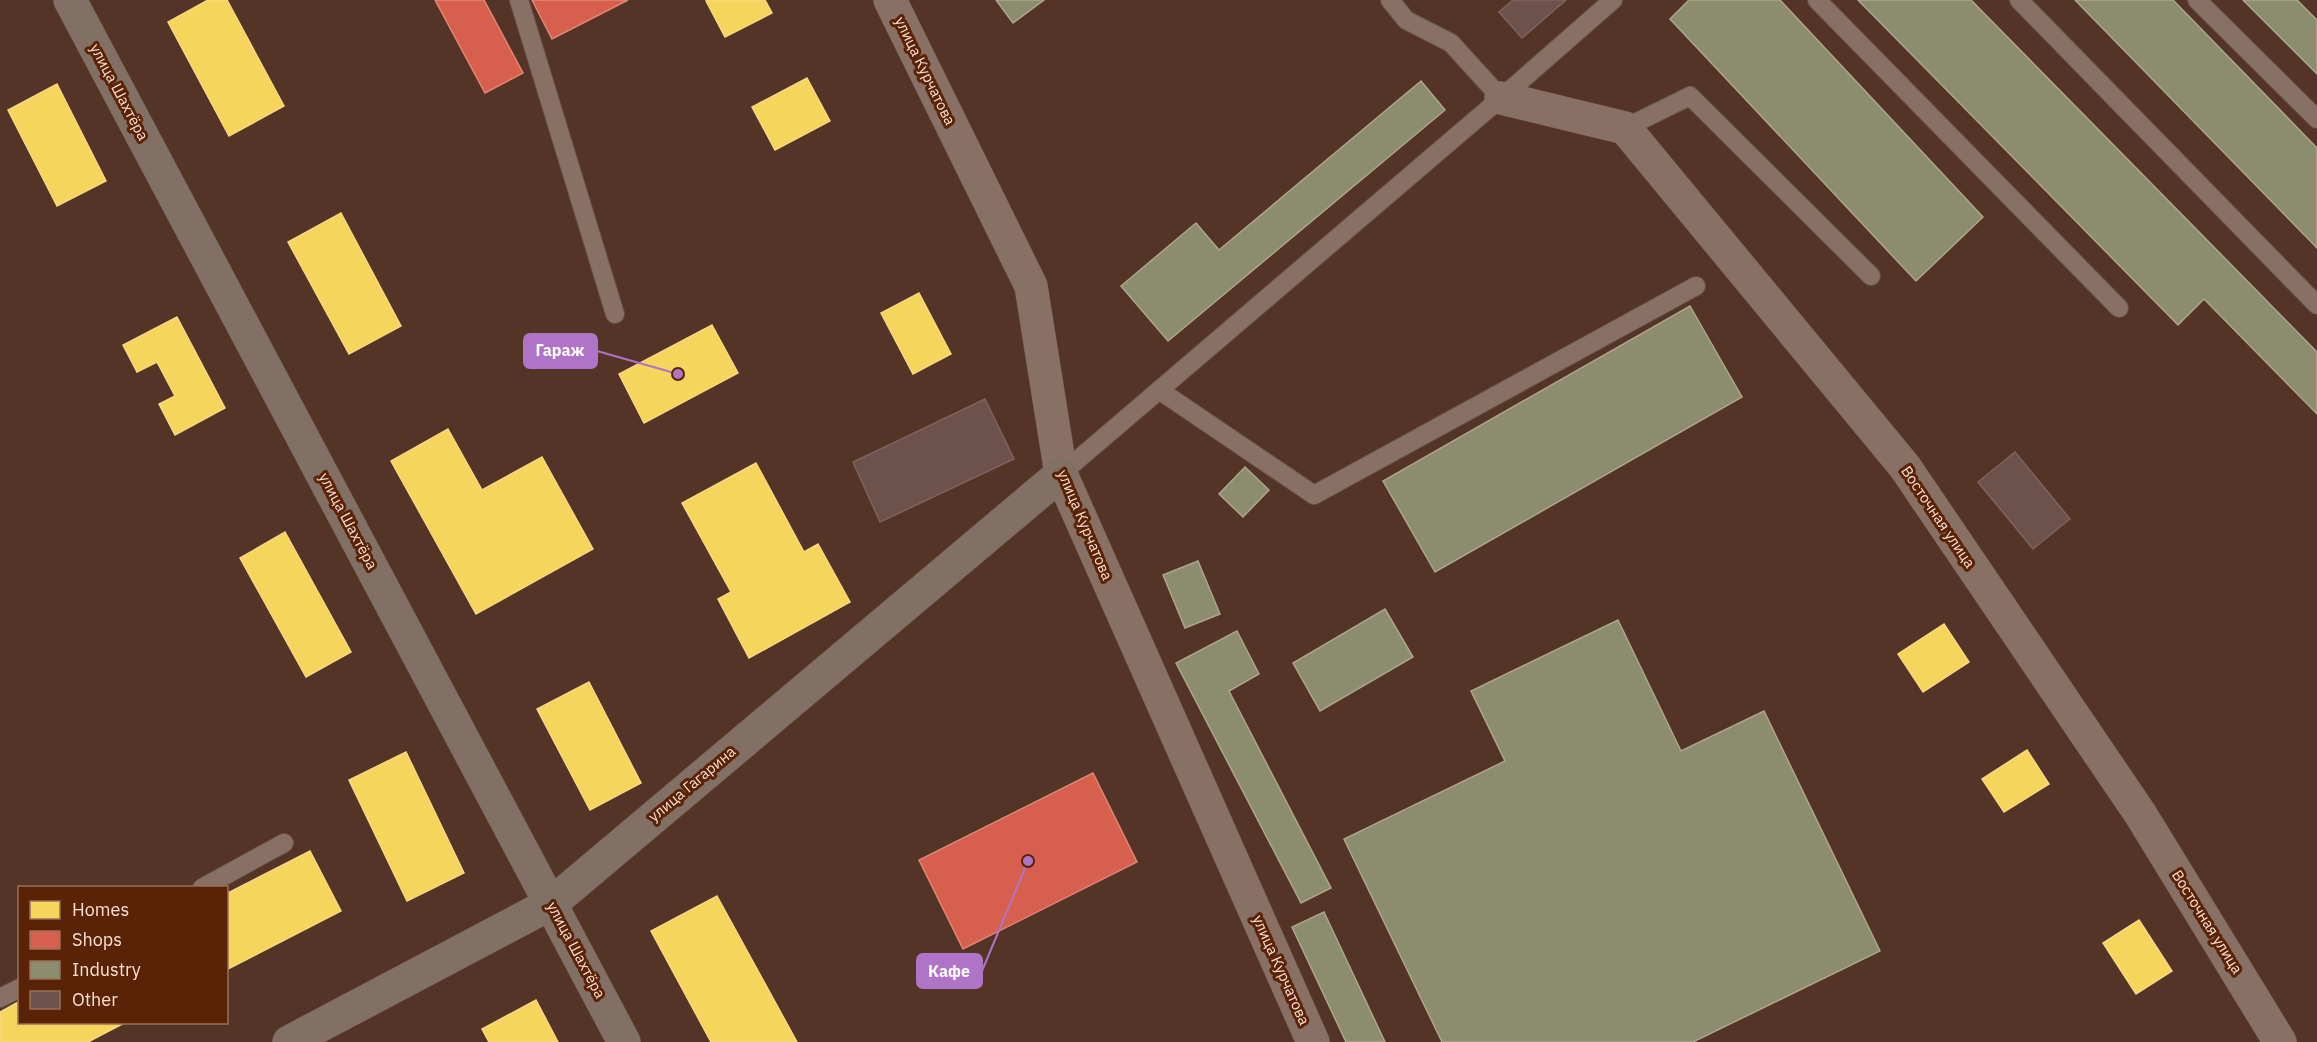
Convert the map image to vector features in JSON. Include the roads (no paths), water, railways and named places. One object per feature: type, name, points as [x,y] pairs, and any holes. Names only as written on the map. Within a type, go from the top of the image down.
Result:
[{"type":"street","name":"улица Шахтёра","points":[[70,0],[624,1042]]},
{"type":"street","name":"улица Курчатова","points":[[890,0],[1031,286],[1061,474],[1313,1042]]},
{"type":"street","points":[[1501,98],[1625,128]]},
{"type":"street","name":"Восточная улица","points":[[1625,128],[1905,467],[2141,815],[2280,1042]]},
{"type":"street","name":"улица Гагарина","points":[[288,1042],[552,903],[1061,474]]},
{"type":"lane","points":[[519,0],[615,314]]},
{"type":"lane","points":[[1390,0],[1406,20],[1451,43],[1501,98]]},
{"type":"lane","points":[[1061,474],[1501,98],[1612,0]]},
{"type":"lane","points":[[1817,0],[2119,308]]},
{"type":"lane","points":[[2019,0],[2317,305]]},
{"type":"lane","points":[[2197,0],[2317,119]]},
{"type":"lane","points":[[1625,128],[1690,96],[1870,276]]},
{"type":"lane","points":[[1159,390],[1314,495],[1696,286]]},
{"type":"lane","points":[[206,886],[284,843]]},
{"type":"lane","points":[[0,998],[18,988]]},
{"type":"place","name":"Гараж","points":[[678,374]]},
{"type":"place","name":"Кафе","points":[[1028,861]]}]
